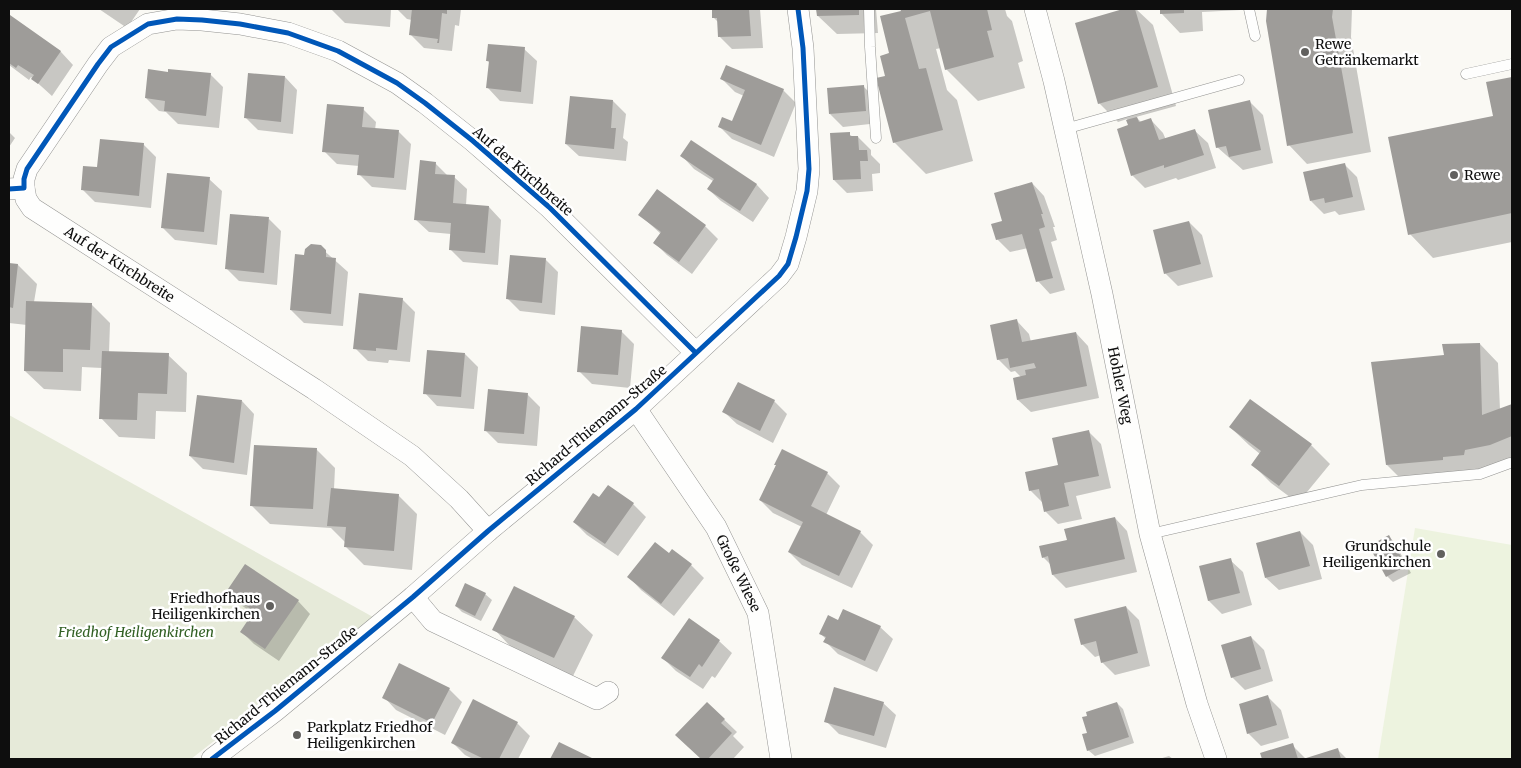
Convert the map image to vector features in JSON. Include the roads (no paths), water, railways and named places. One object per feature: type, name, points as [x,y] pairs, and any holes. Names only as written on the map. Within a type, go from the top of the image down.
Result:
[{"type":"street","name":"Richard-Thiemann-Straße","points":[[212,759],[274,711],[636,409],[780,276],[788,264],[796,237],[807,191],[809,169],[803,48],[798,9]]},
{"type":"street","name":"Hohler Weg","points":[[1034,9],[1065,129],[1102,294],[1150,534],[1197,704],[1216,759]]},
{"type":"street","name":"Auf der Kirchbreite","points":[[488,531],[458,499],[412,456],[306,383],[32,208],[16,189],[111,47],[148,17],[240,24],[288,33],[338,51],[397,83],[473,141],[549,207],[696,353]]},
{"type":"street","name":"Große Wiese","points":[[636,409],[716,526],[758,613],[782,759]]},
{"type":"street","points":[[413,596],[432,621],[596,699],[608,692]]},
{"type":"lane","points":[[869,9],[870,56],[876,138]]},
{"type":"lane","points":[[1249,9],[1255,36]]},
{"type":"lane","points":[[1466,74],[1512,64]]},
{"type":"lane","points":[[1065,129],[1239,80]]},
{"type":"lane","points":[[1150,534],[1362,485],[1480,474],[1510,463]]},
{"type":"place","name":"Rewe Getränkemarkt","points":[[1305,52]]},
{"type":"place","name":"Rewe","points":[[1454,175]]},
{"type":"place","name":"Grundschule Heiligenkirchen","points":[[1441,554]]},
{"type":"place","name":"Friedhofhaus Heiligenkirchen","points":[[270,606]]},
{"type":"place","name":"Parkplatz Friedhof Heiligenkirchen","points":[[297,735]]},
{"type":"park label","name":"Friedhof Heiligenkirchen","points":[[136,632]]}]
